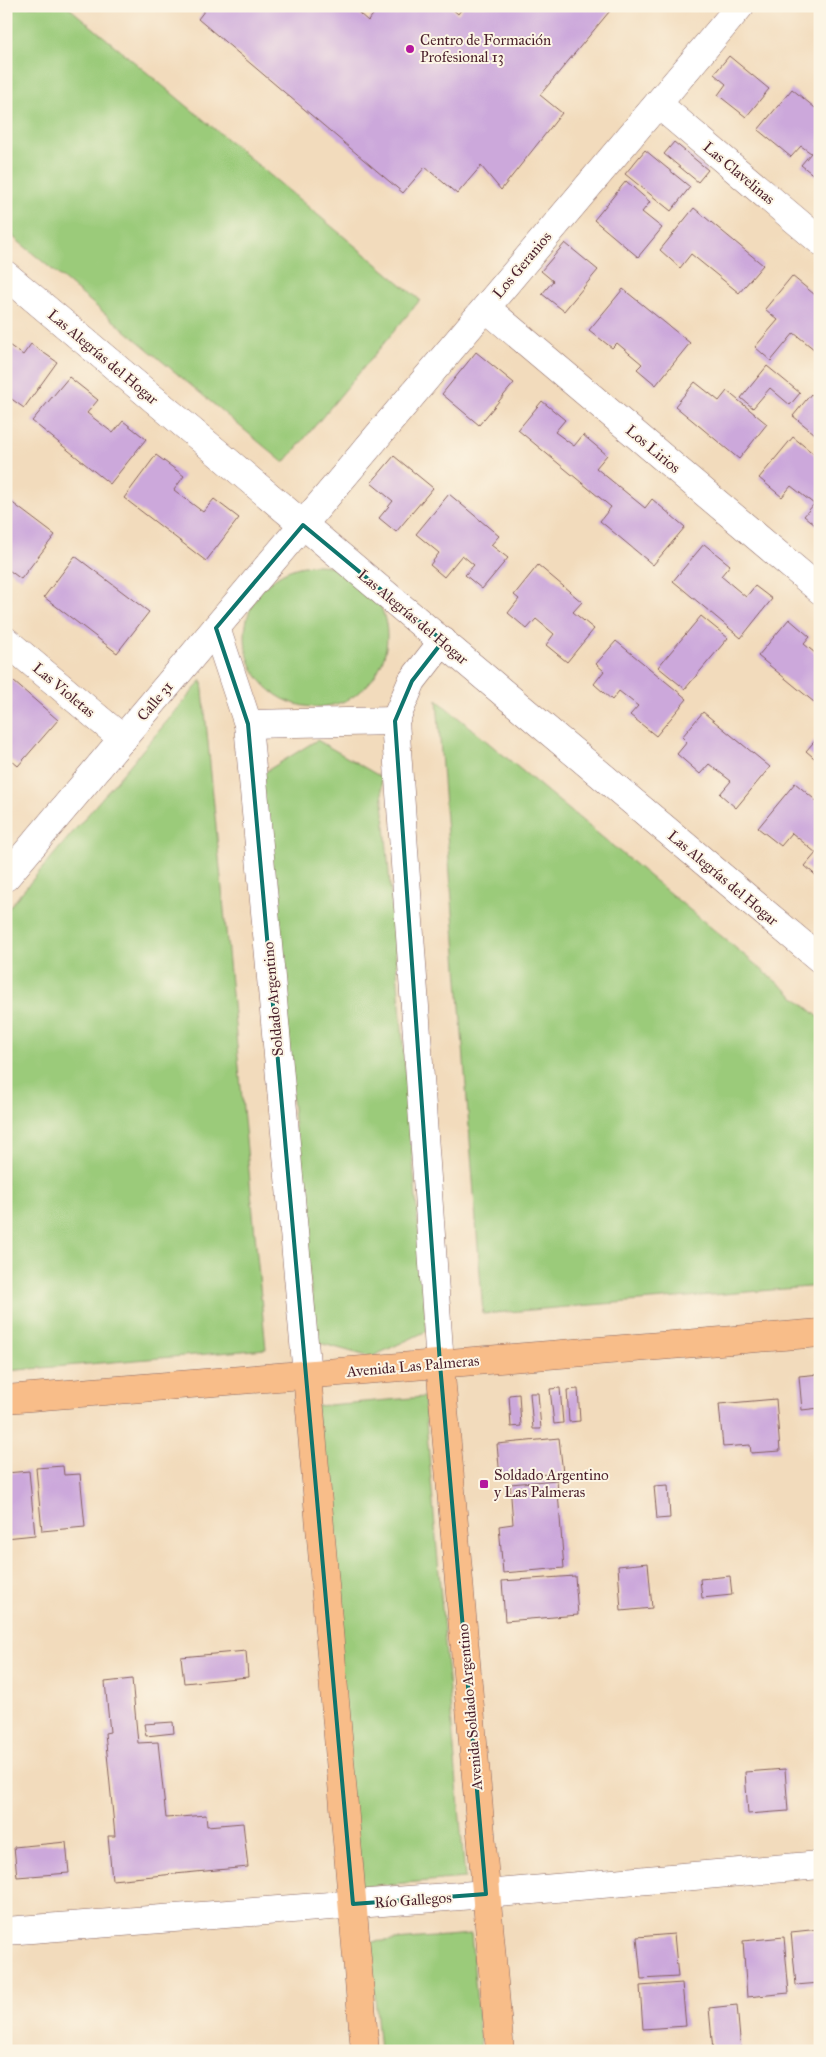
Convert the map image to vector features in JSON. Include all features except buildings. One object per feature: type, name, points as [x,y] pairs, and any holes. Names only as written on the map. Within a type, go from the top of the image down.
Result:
[{"type":"main road","name":"Avenida Las Palmeras","points":[[6,1399],[820,1332]]},
{"type":"main road","name":"Avenida Soldado Argentino","points":[[440,1364],[500,2051]]},
{"type":"main road","points":[[307,1374],[366,2051]]},
{"type":"street","name":"Los Geranios","points":[[303,525],[740,6]]},
{"type":"street","name":"Las Clavelinas","points":[[658,104],[820,241]]},
{"type":"street","name":"Las Alegrías del Hogar","points":[[6,275],[820,959]]},
{"type":"street","name":"Los Lirios","points":[[486,308],[820,590]]},
{"type":"street","name":"Calle 31","points":[[6,877],[303,525]]},
{"type":"street","name":"Soldado Argentino","points":[[216,628],[248,724],[307,1374]]},
{"type":"street","name":"Las Violetas","points":[[6,641],[123,739]]},
{"type":"street","points":[[440,1364],[395,721],[412,681],[443,641]]},
{"type":"street","points":[[248,724],[395,721]]},
{"type":"street","name":"Río Gallegos","points":[[6,1931],[486,1894],[820,1865]]},
{"type":"highlighted area","points":[[303,525],[443,641],[412,681],[395,721],[440,1364],[486,1894],[353,1904],[248,724],[216,628]]},
{"type":"green space","points":[[6,6],[67,6],[420,300],[284,463],[6,231]]},
{"type":"green space","points":[[316,565],[343,571],[355,577],[366,586],[375,597],[381,609],[387,636],[381,663],[375,675],[366,686],[355,695],[343,701],[316,707],[289,701],[277,695],[266,686],[257,675],[251,663],[245,636],[251,609],[257,597],[266,586],[277,577],[289,571]]},
{"type":"green space","points":[[202,680],[266,1349],[6,1371],[6,911]]},
{"type":"green space","points":[[437,700],[820,1018],[820,1286],[483,1314]]},
{"type":"green space","points":[[317,740],[381,777],[427,1331],[371,1357],[316,1342],[260,775]]},
{"type":"green space","points":[[424,1397],[465,1878],[357,1887],[316,1406]]},
{"type":"green space","points":[[471,1934],[481,2051],[380,2051],[370,1942]]},
{"type":"place","name":"Centro de Formación Profesional 13","points":[[410,49]]},
{"type":"place","name":"Soldado Argentino y Las Palmeras","points":[[484,1484]]}]
